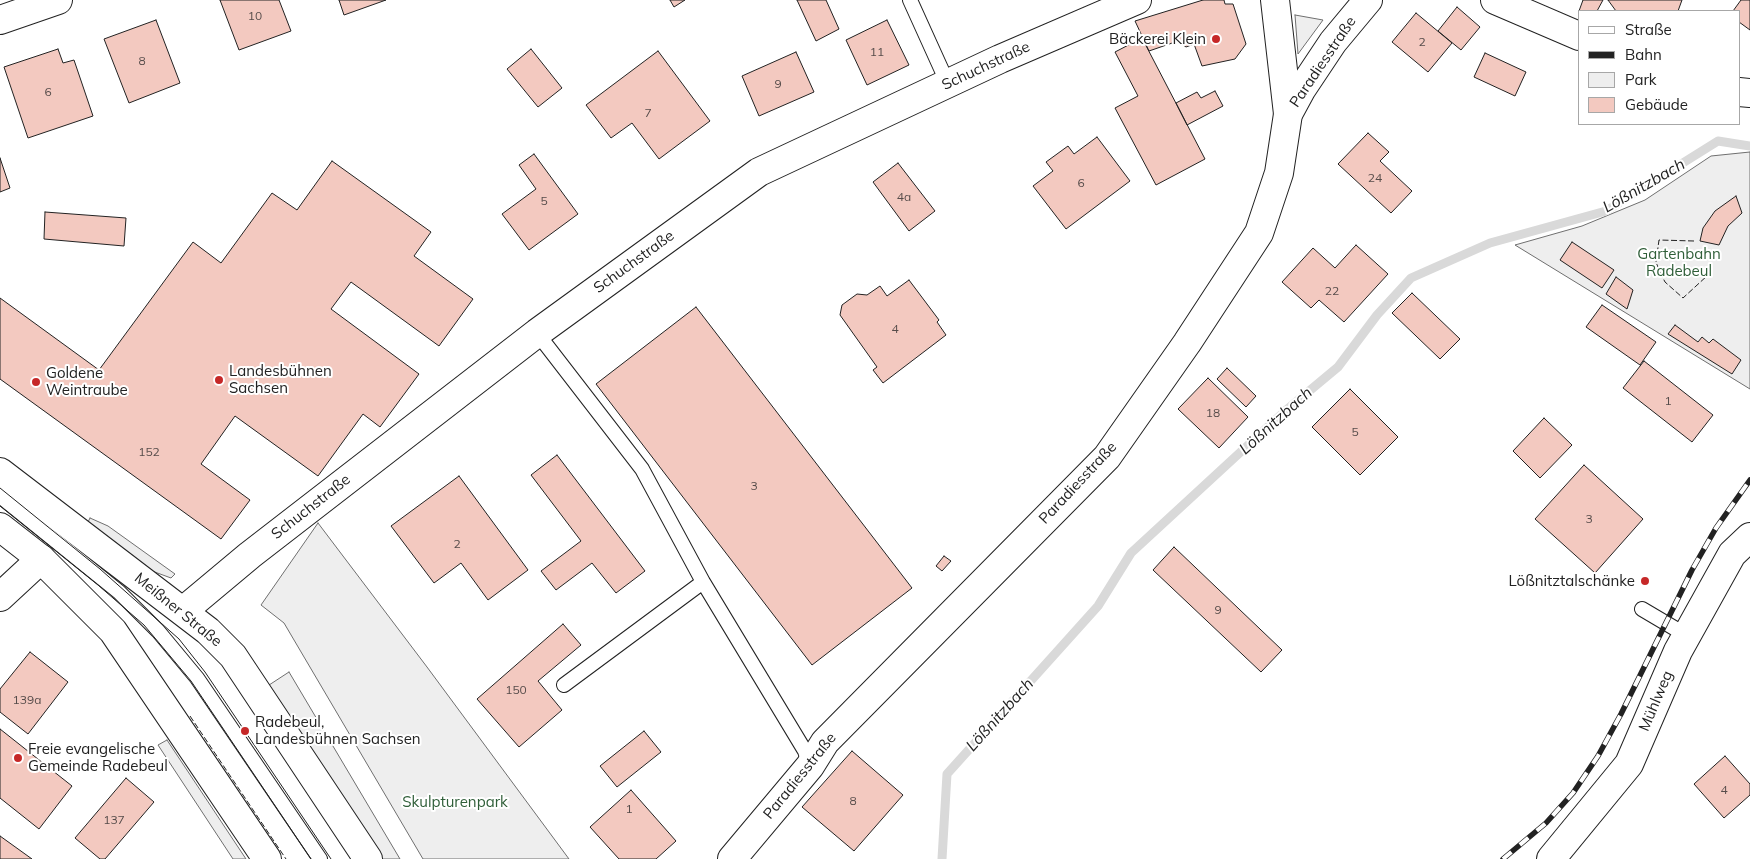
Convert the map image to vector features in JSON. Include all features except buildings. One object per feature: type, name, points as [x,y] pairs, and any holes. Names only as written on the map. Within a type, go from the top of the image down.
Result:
[{"type":"street","points":[[0,20],[58,0]]},
{"type":"street","name":"Schuchstraße","points":[[183,611],[250,555],[537,332],[759,172],[948,84],[1137,0]]},
{"type":"street","points":[[1275,0],[1281,74],[1288,114]]},
{"type":"street","points":[[1495,0],[1578,36]]},
{"type":"street","name":"Paradiesstraße","points":[[732,859],[810,766],[825,742],[1107,457],[1187,343],[1259,232],[1279,173],[1288,114],[1300,90],[1362,1]]},
{"type":"street","name":"Meißner Straße","points":[[0,472],[183,611],[208,631],[232,656],[368,859]]},
{"type":"street","points":[[0,527],[41,559],[113,631],[267,859]]},
{"type":"street","name":"Mühlweg","points":[[1551,859],[1629,764],[1686,635],[1732,554],[1750,537]]},
{"type":"street","points":[[0,597],[41,559]]},
{"type":"lane","points":[[910,0],[948,84]]},
{"type":"lane","points":[[537,332],[642,469],[703,582],[806,751],[810,766]]},
{"type":"lane","points":[[0,496],[118,592],[158,631],[197,678],[320,859]]},
{"type":"lane","points":[[564,685],[703,582]]},
{"type":"lane","points":[[1642,609],[1686,635]]},
{"type":"green space","points":[[1295,15],[1323,20],[1298,54]]},
{"type":"green space","name":"Gartenbahn Radebeul","points":[[1750,152],[1750,389],[1515,245],[1582,226],[1645,200],[1711,156]]},
{"type":"green space","name":"Skulpturenpark","points":[[318,523],[569,859],[423,859],[284,623],[261,605]]},
{"type":"green space","points":[[289,672],[400,859],[381,859],[266,687]]},
{"type":"green space","points":[[167,740],[246,859],[233,859],[158,745]]},
{"type":"shaded area","points":[[90,518],[108,526],[175,574],[171,578],[152,571],[87,524]]},
{"type":"waterway","name":"Lößnitzbach","points":[[942,859],[947,774],[1098,606],[1131,553],[1284,412],[1338,367],[1377,315],[1411,278],[1490,243],[1606,211],[1718,141],[1750,146]]},
{"type":"tram line","points":[[0,488],[100,569],[179,639],[205,672],[331,859]]},
{"type":"tram line","points":[[0,506],[98,585],[144,625],[191,681],[311,859]]},
{"type":"railway","points":[[1503,859],[1546,823],[1573,793],[1598,756],[1621,714],[1692,570],[1716,528],[1750,480]]},
{"type":"fence","points":[[1694,241],[1659,240],[1656,262],[1659,270],[1665,282],[1683,298],[1708,275],[1705,270]]},
{"type":"fence","points":[[190,716],[286,859]]},
{"type":"place","name":"Bäckerei Klein","points":[[1216,39]]},
{"type":"place","name":"Landesbühnen Sachsen","points":[[219,380]]},
{"type":"place","name":"Goldene Weintraube","points":[[36,382]]},
{"type":"place","name":"Lößnitztalschänke","points":[[1645,581]]},
{"type":"place","name":"Radebeul, Landesbühnen Sachsen","points":[[245,731]]},
{"type":"place","name":"Freie evangelische Gemeinde Radebeul","points":[[18,758]]}]
